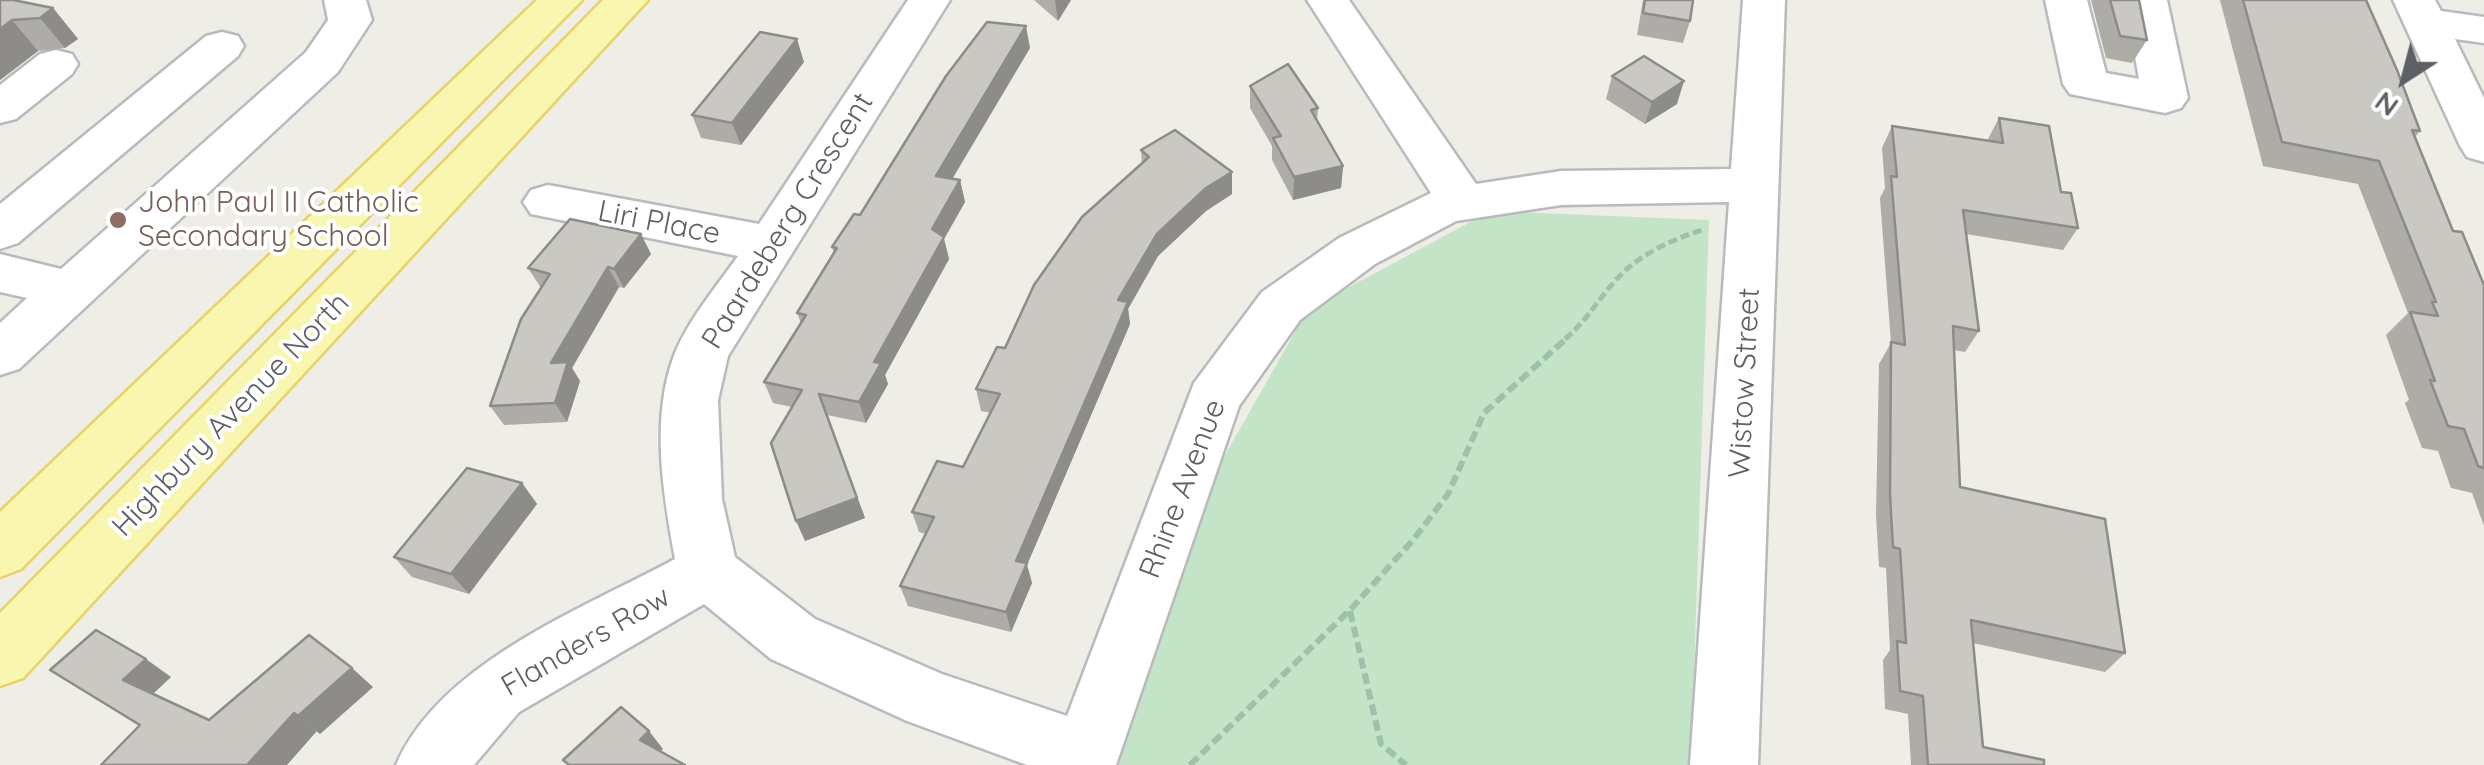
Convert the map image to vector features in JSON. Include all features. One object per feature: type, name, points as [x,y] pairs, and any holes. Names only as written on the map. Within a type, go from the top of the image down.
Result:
[{"type":"main road","name":"Highbury Avenue North","points":[[0,550],[561,0]]},
{"type":"main road","name":"Highbury Avenue North","points":[[0,656],[627,0]]},
{"type":"street","points":[[0,354],[322,62],[350,20],[345,0]]},
{"type":"street","name":"Paardeberg Crescent","points":[[708,571],[693,499],[690,400],[702,353],[929,0]]},
{"type":"street","points":[[1328,0],[1463,204]]},
{"type":"street","name":"Wistow Street","points":[[1724,765],[1764,0]]},
{"type":"street","points":[[2066,0],[2086,84],[2166,98],[2146,0]]},
{"type":"street","points":[[2419,11],[2484,30]]},
{"type":"street","points":[[2419,11],[2484,146]]},
{"type":"street","points":[[0,231],[222,46]]},
{"type":"street","points":[[0,108],[56,64]]},
{"type":"street","name":"Rhine Avenue","points":[[1084,760],[1214,398],[1280,306],[1357,251],[1445,206],[1561,188],[1756,186]]},
{"type":"street","name":"Liri Place","points":[[548,202],[770,244]]},
{"type":"street","points":[[0,274],[70,290]]},
{"type":"street","points":[[708,571],[793,638],[930,700],[1084,760]]},
{"type":"street","name":"Flanders Row","points":[[430,765],[496,692],[708,571]]},
{"type":"path","points":[[1190,765],[1350,610],[1448,494],[1484,414],[1493,403],[1589,318],[1627,269],[1679,238],[1713,227]]},
{"type":"path","points":[[1350,610],[1382,744],[1406,765]]},
{"type":"green space","points":[[1491,211],[1709,220],[1691,765],[1100,765],[1204,492],[1308,309]]},
{"type":"building","points":[[0,0],[53,8],[40,18],[12,20],[0,29]]},
{"type":"building","points":[[1645,0],[1693,0],[1690,21],[1643,13]]},
{"type":"building","points":[[2110,0],[2139,0],[2147,40],[2120,36]]},
{"type":"building","points":[[2243,0],[2366,0],[2420,131],[2412,130],[2453,231],[2462,232],[2484,285],[2484,468],[2478,466],[2464,429],[2448,426],[2430,380],[2435,381],[2410,312],[2438,316],[2432,302],[2436,302],[2379,161],[2282,142]]},
{"type":"building","points":[[987,22],[1026,26],[936,176],[960,180],[932,229],[944,237],[874,362],[881,363],[859,402],[819,394],[857,498],[796,521],[771,443],[802,390],[764,382],[806,315],[797,313],[837,248],[832,247],[854,214],[860,215],[946,76]]},
{"type":"building","points":[[760,32],[797,39],[732,123],[692,115]]},
{"type":"building","points":[[1644,56],[1684,81],[1652,102],[1612,76]]},
{"type":"building","points":[[1288,64],[1318,108],[1311,110],[1343,166],[1294,177],[1273,138],[1281,136],[1250,86]]},
{"type":"building","points":[[1999,118],[2049,126],[2061,192],[2071,193],[2078,228],[1963,210],[1979,331],[1953,326],[1960,487],[2105,519],[2125,653],[1971,620],[1983,747],[2044,760],[2044,765],[1928,765],[1923,696],[1900,691],[1897,641],[1906,643],[1900,549],[1893,547],[1890,495],[1891,342],[1905,345],[1891,176],[1897,177],[1892,126],[2003,143]]},
{"type":"building","points":[[1175,130],[1232,172],[1206,188],[1157,234],[1118,300],[1128,302],[1016,561],[1027,563],[1006,612],[900,586],[934,517],[912,512],[937,461],[963,467],[1000,394],[976,389],[997,347],[1005,348],[1034,285],[1082,217],[1149,157],[1141,150]]},
{"type":"building","points":[[570,219],[641,234],[614,269],[608,267],[551,363],[568,362],[555,403],[490,406],[521,319],[550,274],[528,268]]},
{"type":"building","points":[[467,468],[522,483],[451,574],[394,557]]},
{"type":"building","points":[[96,630],[146,659],[123,680],[209,720],[309,635],[352,668],[298,716],[294,713],[247,765],[101,765],[140,725],[50,670]]},
{"type":"building","points":[[621,707],[649,731],[640,740],[685,765],[569,765],[563,760]]},
{"type":"place","name":"John Paul II Catholic Secondary School","points":[[118,220]]}]
